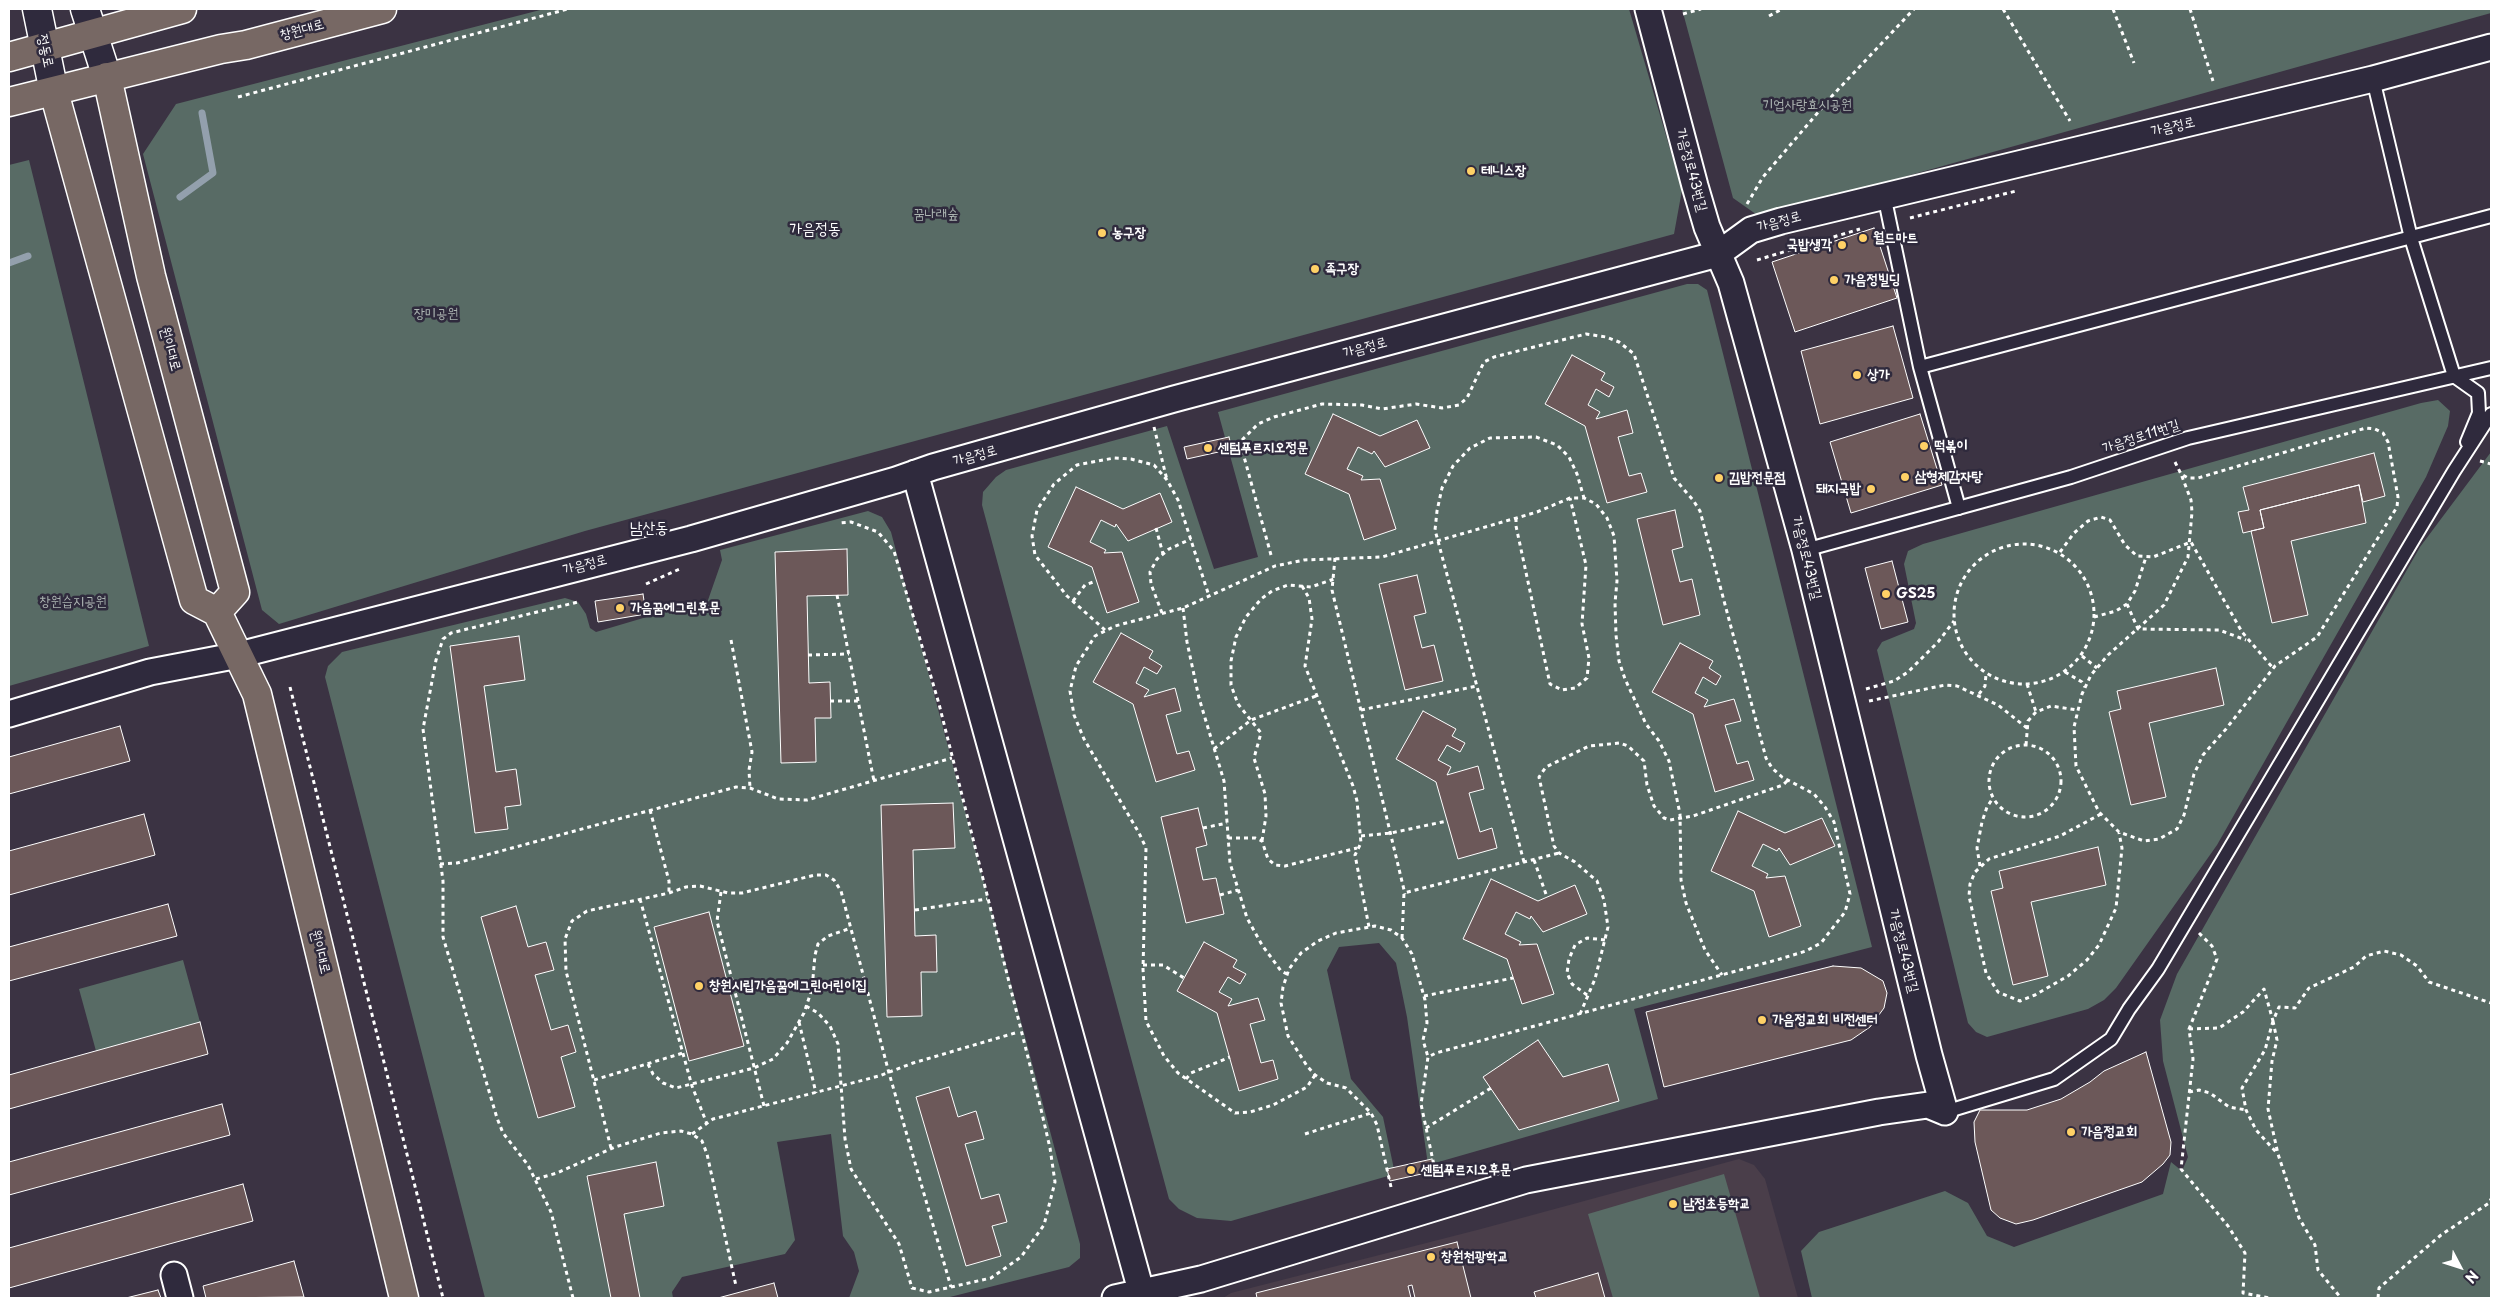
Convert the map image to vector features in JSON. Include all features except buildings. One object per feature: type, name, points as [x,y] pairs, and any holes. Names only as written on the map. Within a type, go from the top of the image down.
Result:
[{"type":"main road","name":"정동로","points":[[37,9],[54,92]]},
{"type":"main road","points":[[9,57],[44,48],[89,21],[136,20],[182,9]]},
{"type":"main road","name":"창원대로","points":[[107,77],[221,49],[246,45],[382,9]]},
{"type":"main road","points":[[9,102],[107,77],[89,21]]},
{"type":"main road","name":"원이대로","points":[[107,77],[151,276],[235,592],[217,612],[257,694],[404,1298]]},
{"type":"main road","points":[[54,92],[194,600],[217,612]]},
{"type":"street","name":"가음정로43번길","points":[[1648,9],[1695,186],[1718,254],[1731,283],[1805,550],[1926,1045],[1945,1112]]},
{"type":"street","name":"가음정로","points":[[9,714],[150,672],[239,655],[691,538],[1174,399],[1718,254],[1751,230],[1884,195],[2373,79],[2491,47]]},
{"type":"street","points":[[915,473],[1143,1295]]},
{"type":"street","points":[[1115,1298],[1143,1295],[1202,1279],[1526,1180],[1879,1112],[1928,1105],[1945,1112]]},
{"type":"lane","points":[[2373,79],[2411,238],[2454,376],[2478,393],[2479,413],[2454,471]]},
{"type":"lane","points":[[1884,195],[1920,368],[1958,508]]},
{"type":"lane","points":[[1920,368],[2491,216]]},
{"type":"lane","name":"가음정로11번길","points":[[1805,550],[2071,477],[2188,438],[2491,368]]},
{"type":"lane","points":[[1945,1112],[2054,1079],[2111,1039],[2189,917],[2454,471],[2491,414]]},
{"type":"path","points":[[238,97],[568,9]]},
{"type":"path","points":[[1683,14],[1701,9]]},
{"type":"path","points":[[1768,16],[1782,9]]},
{"type":"path","points":[[1747,204],[1763,177],[1832,96],[1914,9]]},
{"type":"path","points":[[2003,9],[2070,121]]},
{"type":"path","points":[[2113,9],[2134,63]]},
{"type":"path","points":[[2190,9],[2214,81]]},
{"type":"path","points":[[1757,260],[1866,227]]},
{"type":"path","points":[[1271,554],[1240,442],[1258,424],[1274,417],[1322,404],[1362,405],[1382,409],[1416,404],[1442,408],[1459,405],[1467,398],[1484,362],[1494,357],[1586,334],[1606,337],[1619,342],[1634,354],[1674,478],[1700,511],[1766,758],[1772,768],[1788,780],[1814,794],[1826,806],[1834,822],[1850,894],[1845,912],[1821,943],[1806,951],[1436,1053],[1428,1057]]},
{"type":"path","points":[[1152,422],[1167,480]]},
{"type":"path","points":[[2175,462],[2191,500],[2191,542],[2188,557],[2164,605],[2108,655],[2097,668],[2085,688],[2077,710],[2074,750],[2076,766],[2101,814],[2119,832],[2144,842],[2160,838],[2177,829],[2184,815],[2191,781],[2203,755],[2226,729],[2273,668],[2317,637],[2397,507],[2398,497],[2388,442],[2383,433],[2366,428],[2198,478],[2188,478],[2181,474]]},
{"type":"path","points":[[1524,862],[1435,530],[1436,511],[1442,488],[1453,466],[1470,448],[1490,438],[1536,437],[1557,445],[1569,457],[1577,474],[1584,498]]},
{"type":"path","points":[[1105,630],[1073,601],[1035,555],[1033,546],[1032,536],[1037,510],[1054,484],[1077,465],[1114,458],[1131,458],[1154,465],[1167,480],[1178,500],[1209,596]]},
{"type":"path","points":[[1516,518],[1516,526],[1550,684],[1562,690],[1575,688],[1587,678],[1590,658],[1582,624],[1586,565],[1570,498]]},
{"type":"path","points":[[1316,1075],[1306,1087],[1273,1105],[1250,1112],[1235,1113],[1186,1079],[1164,1056],[1146,1021],[1143,965],[1146,848],[1140,833],[1084,740],[1074,715],[1070,691],[1076,666],[1086,647],[1095,636],[1115,626],[1183,608],[1275,566],[1304,560],[1382,557],[1537,512],[1570,498],[1584,498],[1596,504],[1607,518],[1614,536],[1617,582],[1615,603],[1616,635],[1624,679],[1646,724],[1659,740],[1669,762],[1680,819],[1681,880],[1686,903],[1705,950],[1722,975]]},
{"type":"path","points":[[2060,552],[2088,521],[2101,517],[2110,520],[2125,545],[2137,556],[2153,558],[2191,542]]},
{"type":"path","points":[[806,1006],[818,1013],[830,1026],[838,1044],[839,1087],[844,1139],[851,1169],[895,1238],[912,1288],[929,1292],[991,1278],[1021,1258],[1044,1225],[1055,1182],[1050,1148],[1040,1106],[952,758],[894,551],[878,532],[851,522],[838,523]]},
{"type":"path","points":[[1156,528],[1163,554]]},
{"type":"path","points":[[1162,614],[1151,584],[1150,572],[1157,559],[1163,554],[1191,540]]},
{"type":"path","points":[[2191,542],[2247,640],[2273,668]]},
{"type":"path","points":[[2014,544],[2037,544],[2060,552],[2078,568],[2090,588],[2094,617],[2092,634],[2082,656],[2065,672],[2044,682],[2027,684],[1998,680],[1978,669],[1963,651],[1955,629],[1954,606],[1960,584],[1973,565],[1992,551],[2014,544]]},
{"type":"path","points":[[2094,617],[2116,611],[2127,604],[2135,591],[2146,557]]},
{"type":"path","points":[[1334,558],[1332,590],[1405,894],[1402,938]]},
{"type":"path","points":[[646,584],[687,565]]},
{"type":"path","points":[[1334,579],[1311,587],[1288,586],[1272,591],[1261,599],[1246,617],[1236,637],[1231,661],[1231,685],[1238,704],[1261,733],[1254,758],[1265,794],[1266,816],[1262,841],[1268,859],[1275,865],[1285,866],[1357,848]]},
{"type":"path","points":[[1073,601],[1085,585],[1096,580]]},
{"type":"path","points":[[1302,586],[1309,598],[1312,619],[1305,666],[1353,786],[1361,843],[1355,855],[1369,927]]},
{"type":"path","points":[[837,595],[874,781]]},
{"type":"path","points":[[573,1298],[551,1212],[536,1179],[504,1134],[497,1118],[443,937],[440,864],[423,729],[436,660],[443,640],[451,633],[578,602]]},
{"type":"path","points":[[2127,604],[2138,629]]},
{"type":"path","points":[[1183,608],[1193,674],[1224,781],[1230,863],[1247,918],[1262,945],[1281,972],[1287,974]]},
{"type":"path","points":[[1866,689],[1894,681],[1908,672],[1938,642],[1954,620]]},
{"type":"path","points":[[2138,629],[2219,630],[2247,640]]},
{"type":"path","points":[[731,640],[752,752],[749,770],[750,788]]},
{"type":"path","points":[[808,655],[849,654]]},
{"type":"path","points":[[2082,656],[2097,668]]},
{"type":"path","points":[[2065,672],[2082,682],[2085,688]]},
{"type":"path","points":[[1979,694],[1985,686],[1986,673]]},
{"type":"path","points":[[2027,684],[2036,712]]},
{"type":"path","points":[[1869,701],[1945,685],[1957,686],[1979,694],[1998,705],[2027,728]]},
{"type":"path","points":[[1361,710],[1477,686]]},
{"type":"path","points":[[290,687],[443,1298]]},
{"type":"path","points":[[1214,749],[1251,720],[1316,696]]},
{"type":"path","points":[[830,702],[858,701]]},
{"type":"path","points":[[2026,744],[2028,721],[2036,712],[2051,706],[2077,710]]},
{"type":"path","points":[[1580,1014],[1595,979],[1606,940],[1608,927],[1606,909],[1596,881],[1575,862],[1559,853],[1554,846],[1539,777],[1546,767],[1556,760],[1589,746],[1620,743],[1628,746],[1640,755],[1646,767],[1645,777],[1654,806],[1664,818],[1670,820],[1680,819],[1783,785],[1788,780]]},
{"type":"path","points":[[2026,744],[2042,748],[2052,756],[2059,766],[2062,778],[2061,790],[2047,810],[2037,815],[2025,817],[2013,815],[2003,810],[1993,798],[1989,778],[1992,767],[1998,757],[2007,749],[2026,744]]},
{"type":"path","points":[[440,864],[457,863],[736,787],[750,788],[778,799],[807,800],[952,758]]},
{"type":"path","points":[[1980,866],[1977,848],[1982,822],[1993,798]]},
{"type":"path","points":[[650,810],[668,881],[669,893]]},
{"type":"path","points":[[2101,814],[2066,833],[1989,859],[1975,872],[1970,884],[1969,896],[1986,973],[1998,992],[2020,1001],[2035,995],[2068,976],[2087,960],[2099,945],[2116,908],[2122,848],[2119,832]]},
{"type":"path","points":[[1360,836],[1391,833],[1447,821]]},
{"type":"path","points":[[1203,828],[1227,823]]},
{"type":"path","points":[[1228,838],[1255,838],[1262,841]]},
{"type":"path","points":[[1405,894],[1559,853]]},
{"type":"path","points":[[1534,860],[1547,897]]},
{"type":"path","points":[[611,1148],[566,971],[565,939],[572,921],[587,911],[669,893],[686,887],[700,886],[721,892],[742,893],[815,875],[826,875],[834,880],[842,892],[889,1073],[951,1288]]},
{"type":"path","points":[[1220,895],[1238,890]]},
{"type":"path","points":[[721,892],[717,921],[764,1106]]},
{"type":"path","points":[[640,899],[692,1086],[706,1124]]},
{"type":"path","points":[[915,910],[987,899]]},
{"type":"path","points":[[2189,917],[2197,931],[2212,946],[2217,959],[2189,1029],[2193,1059],[2181,1169],[2228,1226],[2245,1253],[2243,1292],[2270,1298]]},
{"type":"path","points":[[1391,1187],[1377,1124],[1371,1113],[1346,1088],[1326,1083],[1307,1066],[1288,1036],[1284,1024],[1281,1004],[1287,974],[1301,953],[1318,941],[1336,933],[1375,926],[1391,930],[1402,938],[1412,954],[1424,996],[1427,1023],[1423,1040],[1428,1057],[1421,1104],[1436,1175]]},
{"type":"path","points":[[648,1064],[653,1074],[663,1083],[676,1088],[692,1086],[754,1068],[773,1059],[787,1043],[806,1006],[812,989],[815,955],[818,944],[828,936],[851,928]]},
{"type":"path","points":[[1587,995],[1572,984],[1567,973],[1569,959],[1575,945],[1587,938],[1606,940]]},
{"type":"path","points":[[2278,1154],[2256,1130],[2246,1110],[2242,1088],[2265,1050],[2273,1021],[2279,1008],[2295,1008],[2309,988],[2354,967],[2366,956],[2384,951],[2401,955],[2416,966],[2429,982],[2491,1003]]},
{"type":"path","points":[[1143,965],[1163,964],[1184,978]]},
{"type":"path","points":[[1424,996],[1513,978]]},
{"type":"path","points":[[2189,1029],[2218,1028],[2243,1012],[2264,989],[2278,1040],[2272,1061],[2268,1109],[2278,1154],[2299,1218],[2315,1244],[2318,1270],[2341,1298]]},
{"type":"path","points":[[799,1022],[816,1093]]},
{"type":"path","points":[[692,1134],[714,1119],[889,1073],[913,1063],[1015,1033]]},
{"type":"path","points":[[594,1080],[683,1053]]},
{"type":"path","points":[[1186,1079],[1191,1073],[1230,1057]]},
{"type":"path","points":[[1426,1128],[1491,1088]]},
{"type":"path","points":[[2189,1092],[2199,1090],[2210,1093],[2229,1107],[2246,1110]]},
{"type":"path","points":[[1305,1134],[1371,1113]]},
{"type":"path","points":[[536,1179],[557,1173],[611,1148],[661,1133],[680,1131],[692,1134],[702,1141],[706,1154],[736,1286]]},
{"type":"path","points":[[2378,1298],[2379,1288],[2442,1235],[2489,1203],[2491,1199]]},
{"type":"shaded area","name":"남정초등학교","points":[[1739,1159],[1754,1165],[1765,1179],[1798,1298],[1223,1298],[1231,1293],[1481,1229]]},
{"type":"green space","points":[[544,9],[1629,9],[1682,190],[1674,234],[585,531],[279,624],[262,610],[143,154],[176,104]]},
{"type":"green space","name":"기업사랑효시공원","points":[[1682,9],[2491,9],[2491,13],[1760,217],[1733,198]]},
{"type":"green space","name":"창원습지공원","points":[[29,160],[149,646],[9,686],[9,165]]},
{"type":"green space","points":[[1687,284],[1698,284],[1707,290],[1872,947],[1634,1009],[1658,1099],[1428,1165],[1407,1017],[1396,963],[1379,943],[1339,947],[1327,970],[1351,1079],[1383,1117],[1395,1174],[1231,1221],[1197,1218],[1179,1209],[1169,1199],[982,505],[983,492],[996,477],[1006,470],[1167,426],[1214,569],[1258,557],[1218,412]]},
{"type":"green space","points":[[2438,400],[2450,411],[2448,426],[2426,477],[2217,845],[2116,988],[2104,1000],[2088,1009],[1987,1037],[1976,1032],[1968,1023],[1877,650],[1882,642],[1914,629],[1916,623],[1904,564],[1908,551],[1923,544],[2421,403]]},
{"type":"green space","points":[[2491,452],[2491,1298],[1812,1298],[1801,1251],[1819,1232],[1945,1191],[1968,1203],[1987,1236],[2014,1247],[2163,1194],[2171,1162],[2182,1171],[2188,1157],[2163,1061],[2160,1020],[2177,974],[2420,547]]},
{"type":"green space","points":[[868,511],[882,517],[891,532],[1080,1244],[1080,1258],[1069,1267],[946,1298],[849,1298],[859,1271],[854,1252],[843,1236],[831,1134],[777,1142],[795,1240],[785,1254],[682,1277],[672,1292],[673,1298],[485,1298],[325,677],[328,666],[342,652],[565,598],[578,602],[586,614],[590,628],[596,632],[677,608],[707,603],[722,560],[720,550]]},
{"type":"green space","points":[[183,960],[200,1022],[96,1051],[79,989]]},
{"type":"green space","points":[[1724,1174],[1760,1298],[1613,1298],[1588,1214]]},
{"type":"waterway","points":[[180,197],[213,173],[202,113]]},
{"type":"waterway","points":[[9,263],[28,256]]},
{"type":"place","name":"테니스장","points":[[1471,171]]},
{"type":"place","name":"농구장","points":[[1102,233]]},
{"type":"place","name":"월드마트","points":[[1863,238]]},
{"type":"place","name":"국밥생각","points":[[1842,245]]},
{"type":"place","name":"족구장","points":[[1315,269]]},
{"type":"place","name":"가음정빌딩","points":[[1834,280]]},
{"type":"place","name":"상가","points":[[1857,375]]},
{"type":"place","name":"떡볶이","points":[[1924,446]]},
{"type":"place","name":"센텀푸르지오정문","points":[[1208,448]]},
{"type":"place","name":"삼형제감자탕","points":[[1905,477]]},
{"type":"place","name":"김밥전문점","points":[[1719,478]]},
{"type":"place","name":"돼지국밥","points":[[1871,489]]},
{"type":"place","name":"GS25","points":[[1886,594]]},
{"type":"place","name":"가음꿈에그린후문","points":[[620,608]]},
{"type":"place","name":"창원시립가음꿈에그린어린이집","points":[[699,986]]},
{"type":"place","name":"가음정교회 비전센터","points":[[1762,1020]]},
{"type":"place","name":"가음정교회","points":[[2071,1132]]},
{"type":"place","name":"센텀푸르지오후문","points":[[1411,1170]]},
{"type":"place","name":"남정초등학교","points":[[1673,1204]]},
{"type":"place","name":"창원천광학교","points":[[1431,1257]]},
{"type":"district","name":"가음정동","points":[[815,230]]},
{"type":"district","name":"남산동","points":[[649,529]]},
{"type":"park label","name":"꿈나래숲","points":[[936,214]]},
{"type":"park label","name":"장미공원","points":[[436,314]]}]
